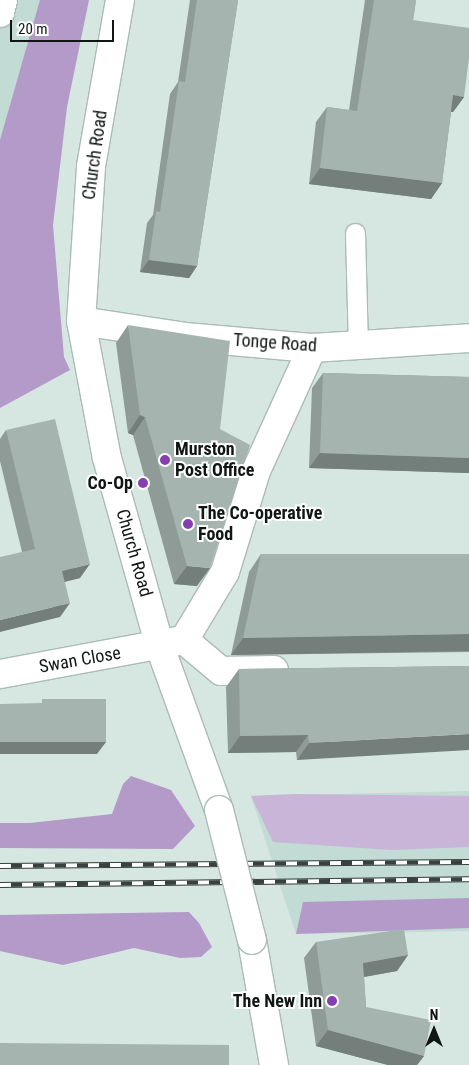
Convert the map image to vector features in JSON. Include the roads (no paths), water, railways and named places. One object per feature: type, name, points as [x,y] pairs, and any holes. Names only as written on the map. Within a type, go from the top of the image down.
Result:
[{"type":"street","points":[[0,13],[3,0]]},
{"type":"street","name":"Church Road","points":[[120,0],[91,167],[81,321],[108,458],[172,643],[219,810],[252,940],[274,1065]]},
{"type":"street","name":"Tonge Road","points":[[81,321],[185,337],[312,348],[469,338]]},
{"type":"street","points":[[300,670],[221,671],[172,643],[225,572],[256,470],[312,348]]},
{"type":"street","name":"Swan Close","points":[[0,674],[172,643]]},
{"type":"lane","points":[[355,233],[358,345]]},
{"type":"railway","points":[[0,866],[469,862]]},
{"type":"railway","points":[[0,885],[469,879]]},
{"type":"place","name":"Murston Post Office","points":[[165,460]]},
{"type":"place","name":"Co-Op","points":[[143,483]]},
{"type":"place","name":"The Co-operative Food","points":[[188,524]]},
{"type":"place","name":"The New Inn","points":[[332,1001]]}]
